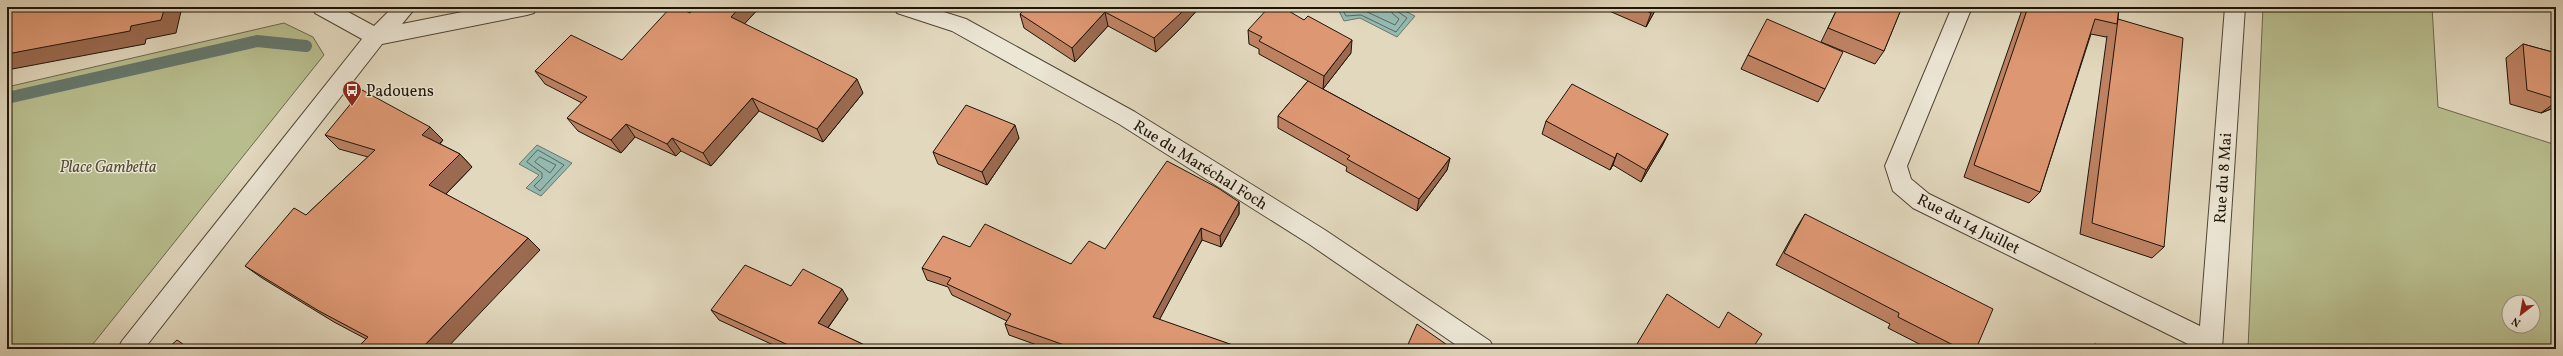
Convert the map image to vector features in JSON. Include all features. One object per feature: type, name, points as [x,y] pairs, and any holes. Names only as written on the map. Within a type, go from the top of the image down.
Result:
[{"type":"street","points":[[322,7],[376,37],[528,7]]},
{"type":"street","points":[[130,349],[376,37],[406,7]]},
{"type":"street","name":"Rue du Maréchal Foch","points":[[904,7],[959,25],[1127,118],[1317,237],[1482,349]]},
{"type":"street","name":"Rue du 14 Juillet","points":[[1962,7],[1896,166],[1901,184],[1921,201],[2210,346]]},
{"type":"street","name":"Rue du 8 Mai","points":[[2210,346],[2235,7]]},
{"type":"green space","points":[[2263,7],[2432,7],[2438,107],[2556,145],[2556,349],[2248,349]]},
{"type":"green space","name":"Place Gambetta","points":[[284,23],[313,37],[324,55],[89,349],[7,349],[7,87]]},
{"type":"water","points":[[1337,7],[1397,7],[1415,16],[1397,37],[1360,18],[1344,21]]},
{"type":"water","points":[[537,145],[572,163],[541,196],[526,188],[539,175],[519,164]]},
{"type":"building","points":[[30,7],[165,7],[161,20],[131,26],[130,31],[7,54],[7,11]]},
{"type":"building","points":[[671,7],[677,7],[690,13],[695,7],[740,7],[731,17],[857,79],[817,129],[752,98],[703,153],[672,138],[667,144],[626,124],[611,140],[567,118],[587,97],[535,71],[571,35],[622,60]]},
{"type":"building","points":[[1027,7],[1186,7],[1154,38],[1105,12],[1072,48],[1020,14]]},
{"type":"building","points":[[1269,7],[1282,7],[1304,20],[1308,16],[1352,40],[1324,76],[1259,41],[1262,37],[1248,30]]},
{"type":"building","points":[[1637,7],[1654,7],[1651,13]]},
{"type":"building","points":[[1838,7],[1902,7],[1884,51],[1828,28]]},
{"type":"building","points":[[2028,7],[2119,7],[2117,24],[2095,19],[2040,192],[1974,165]]},
{"type":"building","points":[[1767,19],[1843,52],[1825,89],[1748,55]]},
{"type":"building","points":[[2118,19],[2183,38],[2164,247],[2092,223]]},
{"type":"building","points":[[2523,44],[2556,53],[2556,99],[2527,90]]},
{"type":"building","points":[[1308,81],[1450,158],[1419,199],[1347,159],[1350,156],[1278,116]]},
{"type":"building","points":[[1572,84],[1668,134],[1646,170],[1617,153],[1615,158],[1546,121]]},
{"type":"building","points":[[362,90],[430,127],[422,135],[460,154],[429,185],[528,238],[421,349],[356,349],[368,337],[319,311],[245,266],[294,208],[306,215],[375,150],[325,135]]},
{"type":"building","points":[[966,105],[1015,125],[982,172],[933,152]]},
{"type":"building","points":[[1167,161],[1218,188],[1239,202],[1220,236],[1201,228],[1153,317],[1244,349],[1066,349],[1067,346],[1005,324],[1011,314],[947,284],[951,278],[922,268],[943,236],[970,247],[985,224],[1071,264],[1089,241],[1105,249]]},
{"type":"building","points":[[1805,214],[1993,309],[1976,349],[1961,349],[1898,317],[1899,313],[1784,253]]},
{"type":"building","points":[[745,265],[791,286],[803,269],[842,289],[818,323],[873,349],[797,349],[711,310]]},
{"type":"building","points":[[1667,294],[1719,328],[1728,312],[1762,334],[1752,349],[1634,349]]},
{"type":"building","points":[[1417,324],[1453,349],[1406,349]]},
{"type":"building","points":[[177,340],[190,349],[167,349]]},
{"type":"building","points":[[2095,344],[2105,349],[2093,349]]},
{"type":"building","points":[[1350,345],[1359,349],[1348,349]]},
{"type":"waterway","points":[[7,98],[257,41],[306,46]]},
{"type":"place","name":"Padouens","points":[[352,107]]}]
